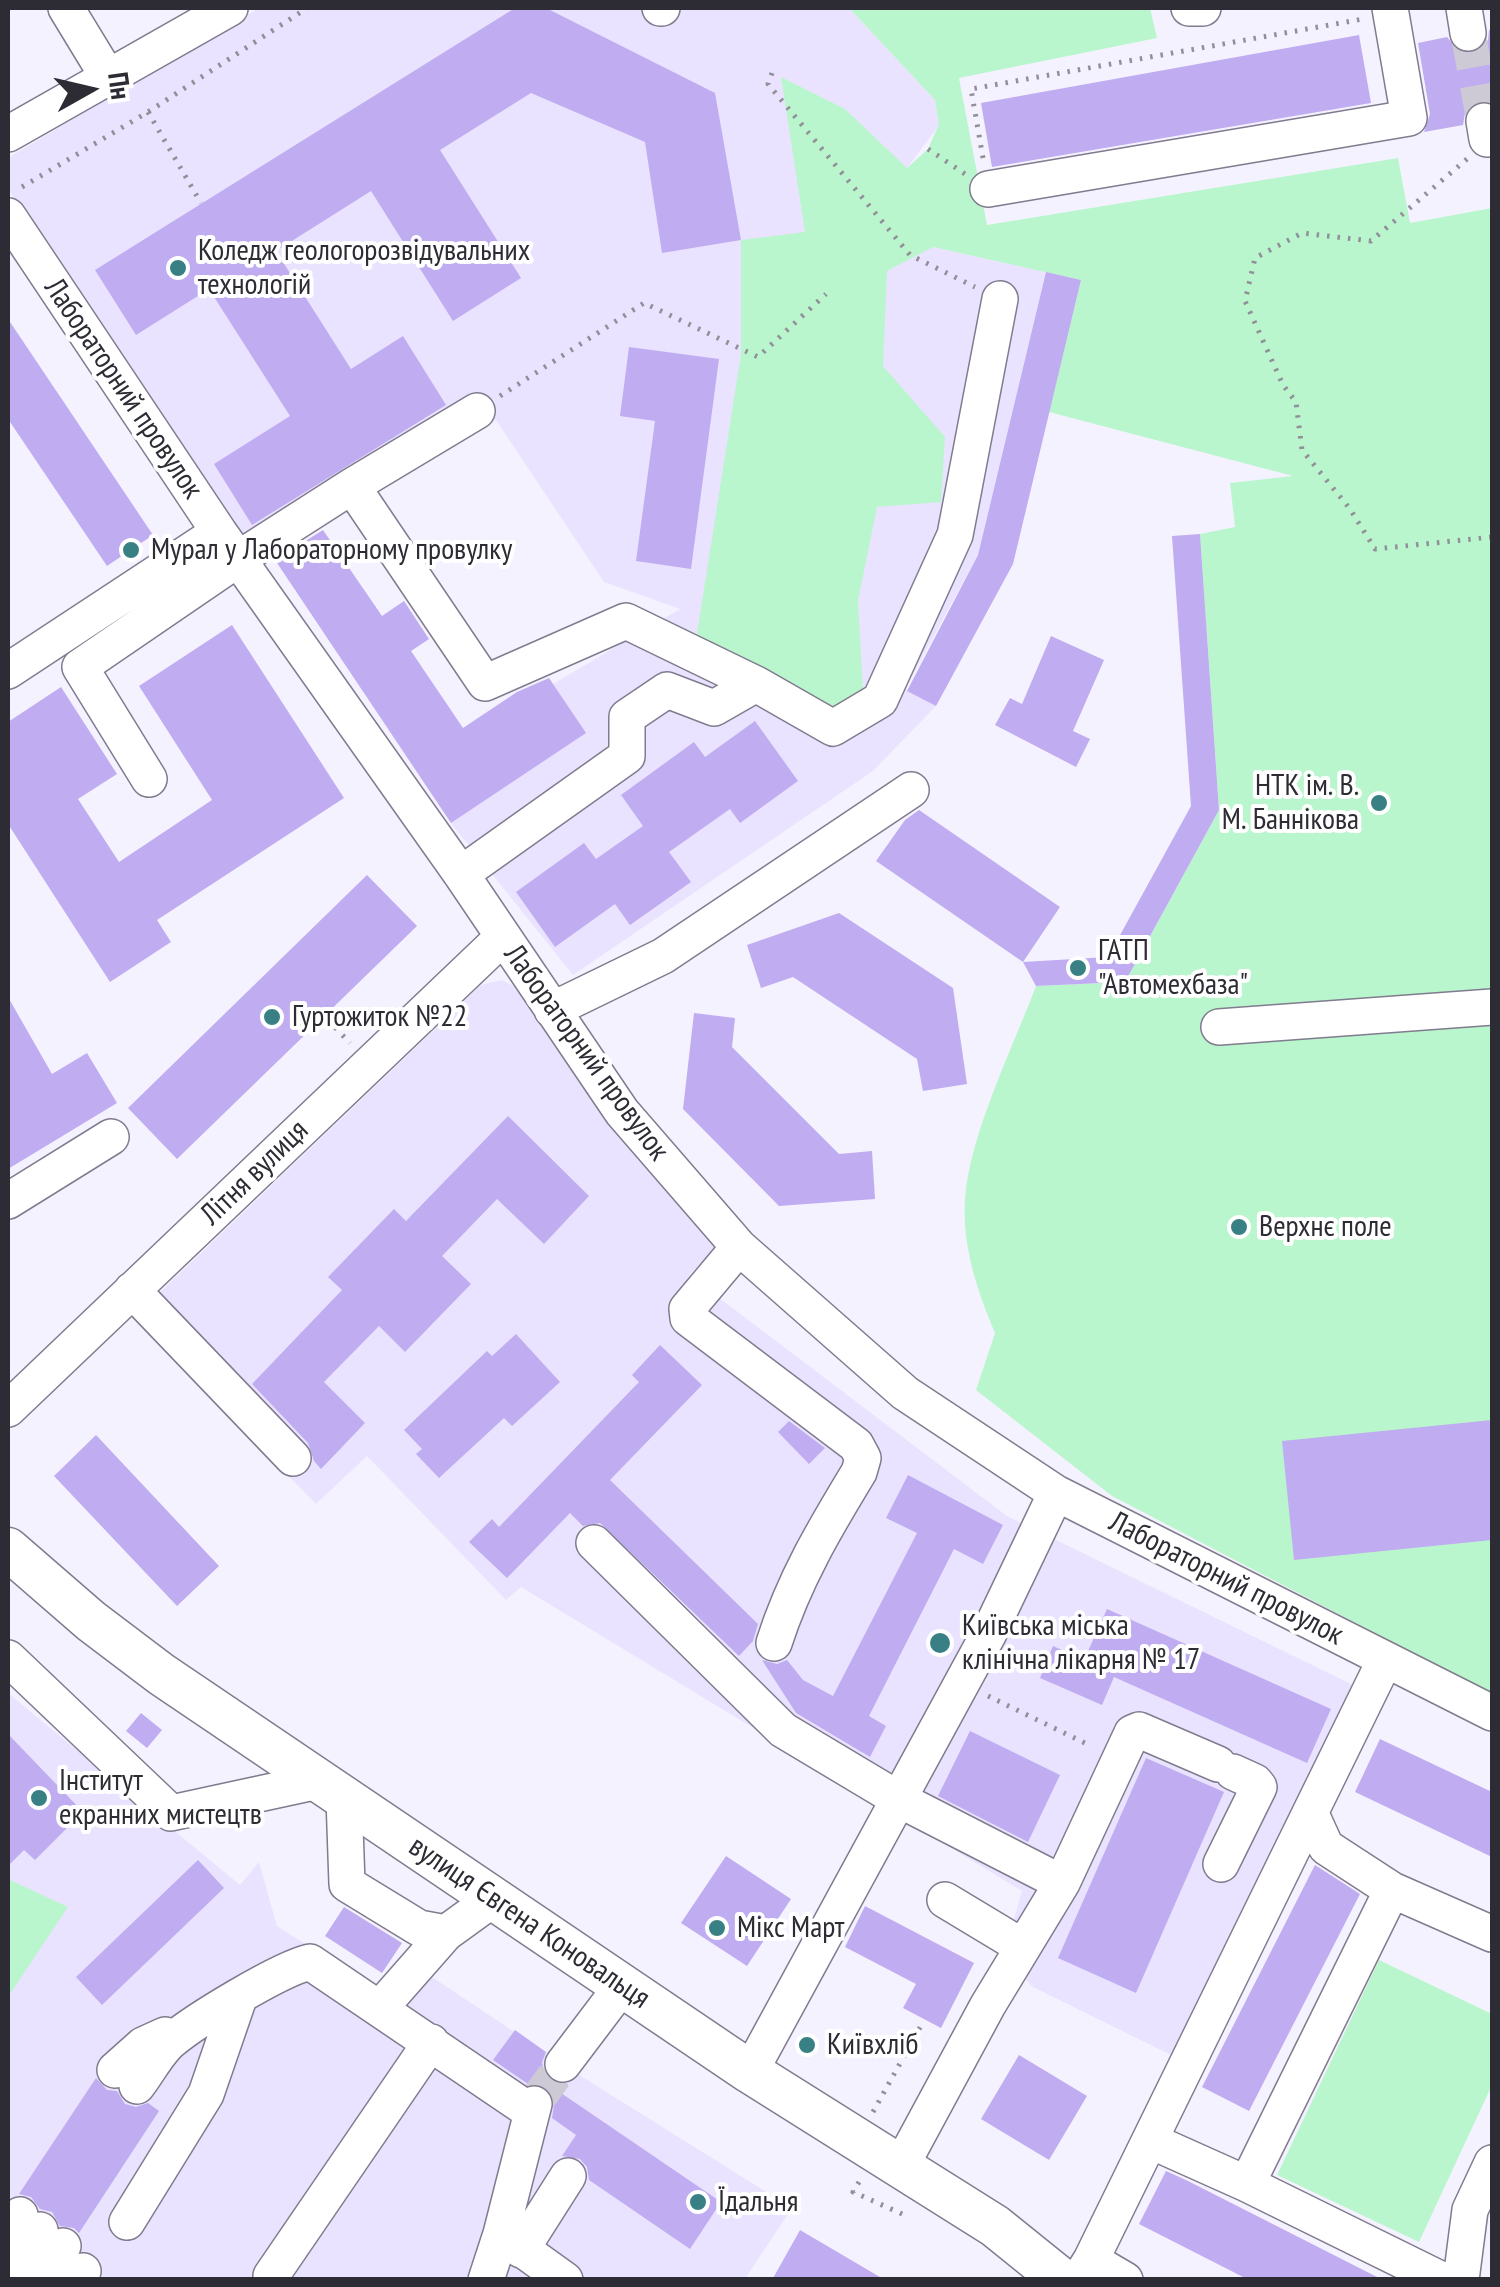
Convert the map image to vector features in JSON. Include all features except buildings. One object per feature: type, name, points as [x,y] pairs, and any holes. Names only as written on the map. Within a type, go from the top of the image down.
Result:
[{"type":"main road","name":"вулиця Євгена Коновальця","points":[[8,1549],[76,1609],[161,1674],[332,1790],[750,2072],[900,2168],[1077,2273]]},
{"type":"street","points":[[66,8],[108,77]]},
{"type":"street","points":[[8,134],[230,8]]},
{"type":"street","points":[[1189,8],[1203,8]]},
{"type":"street","points":[[988,189],[1409,118],[1390,11]]},
{"type":"street","name":"Лабораторний провулок","points":[[15,201],[228,545],[461,874],[622,1112],[740,1246],[904,1393],[1056,1493],[1492,1713]]},
{"type":"street","points":[[352,486],[485,683],[626,621],[756,684],[833,728],[880,700],[955,534],[1000,299]]},
{"type":"street","points":[[8,671],[228,545],[352,486],[476,411]]},
{"type":"street","points":[[149,780],[80,667],[228,545]]},
{"type":"street","points":[[461,874],[626,756],[627,716],[667,690],[714,708],[756,684]]},
{"type":"street","points":[[552,1010],[662,956],[911,790]]},
{"type":"street","name":"Літня вулиця","points":[[8,1409],[502,938]]},
{"type":"street","points":[[1218,1027],[1492,1008]]},
{"type":"street","points":[[8,1202],[111,1137]]},
{"type":"street","points":[[740,1246],[686,1310],[688,1318],[856,1445],[862,1458],[859,1472],[811,1550],[789,1597],[753,1702]]},
{"type":"street","points":[[132,1290],[293,1458]]},
{"type":"street","points":[[750,2072],[988,1635],[1056,1493]]},
{"type":"street","points":[[594,1543],[783,1730],[900,1800],[1062,1883]]},
{"type":"street","points":[[8,1658],[171,1813],[332,1790],[347,1884],[419,1928],[446,1933]]},
{"type":"street","points":[[1125,2280],[1077,2273],[1151,2141],[1385,1660]]},
{"type":"street","points":[[900,2168],[988,2004],[1062,1883],[1132,1734],[1139,1730],[1256,1782],[1258,1788],[1221,1864]]},
{"type":"street","points":[[1311,1814],[1326,1846],[1392,1890],[1492,1934]]},
{"type":"street","points":[[1247,2184],[1392,1890]]},
{"type":"street","points":[[381,2007],[446,1933],[493,1899]]},
{"type":"street","points":[[945,1900],[1023,1947]]},
{"type":"street","points":[[137,2084],[169,2042],[225,2006],[310,1962],[532,2108],[511,2242]]},
{"type":"street","points":[[563,2064],[622,1986]]},
{"type":"street","points":[[127,2222],[206,2094],[225,2006]]},
{"type":"street","points":[[270,2276],[431,2042]]},
{"type":"street","points":[[1151,2141],[1442,2280]]},
{"type":"street","points":[[1461,2280],[1470,2210],[1492,2163]]},
{"type":"street","points":[[486,2280],[511,2242],[568,2176]]},
{"type":"street","points":[[511,2242],[565,2280]]},
{"type":"street","points":[[16,2280],[18,2268],[48,2246]]},
{"type":"street","points":[[40,2280],[48,2246]]},
{"type":"street","points":[[8,2272],[8,2280]]},
{"type":"path","points":[[15,201],[307,8]]},
{"type":"path","points":[[988,189],[971,89],[1390,11]]},
{"type":"path","points":[[772,73],[768,84],[910,255],[1000,299]]},
{"type":"path","points":[[148,112],[201,203]]},
{"type":"path","points":[[1485,130],[1456,170],[1371,241],[1302,233],[1255,258],[1245,301],[1284,385],[1296,402],[1302,450],[1350,509],[1374,549],[1492,536]]},
{"type":"path","points":[[928,149],[988,189]]},
{"type":"path","points":[[476,411],[644,304],[758,357],[826,294]]},
{"type":"path","points":[[960,1682],[1121,1760]]},
{"type":"path","points":[[872,2114],[923,2022]]},
{"type":"shaded area","points":[[259,8],[849,8],[935,100],[940,124],[907,168],[933,247],[1046,272],[978,555],[905,689],[936,706],[873,771],[573,975],[451,823],[585,733],[553,684],[680,609],[604,582],[496,420],[253,562],[8,189],[8,158]]},
{"type":"shaded area","name":"Київська міська клінічна лікарня № 17","points":[[502,980],[525,992],[718,1245],[689,1275],[1007,1516],[1353,1685],[1175,2057],[1031,1986],[1005,1950],[1022,1891],[521,1587],[506,1600],[367,1456],[316,1504],[133,1318],[481,985]]},
{"type":"shaded area","points":[[8,1693],[240,1885],[259,1862],[277,1926],[398,2002],[423,1971],[576,2073],[792,2208],[745,2279],[8,2279]]},
{"type":"green space","points":[[849,8],[1150,8],[1157,38],[959,78],[987,225],[1398,158],[1410,223],[1492,208],[1492,1694],[1112,1496],[976,1390],[995,1333],[972,1267],[966,1234],[968,1174],[983,1120],[1036,986],[1125,982],[1219,810],[1200,534],[1235,527],[1230,483],[1293,476],[1049,412],[1081,280],[933,247],[887,271],[883,366],[945,437],[941,502],[877,507],[858,601],[863,691],[831,712],[696,640],[741,354],[741,240],[805,232],[781,77],[845,109],[907,168],[928,149],[939,124],[935,100]]},
{"type":"green space","points":[[8,1879],[68,1907],[8,1997]]},
{"type":"green space","points":[[1379,1960],[1492,2014],[1492,2085],[1419,2242],[1277,2175]]},
{"type":"tunnel","points":[[1468,33],[1484,121]]},
{"type":"tunnel","points":[[534,2104],[563,2064]]},
{"type":"place","name":"Коледж геологорозвідувальних технологій","points":[[178,268]]},
{"type":"place","name":"Мурал у Лабораторному провулку","points":[[131,550]]},
{"type":"place","name":"НТК ім. В. М. Баннікова","points":[[1379,803]]},
{"type":"place","name":"ГАТП \"Автомехбаза\"","points":[[1078,968]]},
{"type":"place","name":"Гуртожиток №22","points":[[272,1017]]},
{"type":"place","name":"Верхнє поле","points":[[1239,1227]]},
{"type":"place","name":"Київська міська клінічна лікарня № 17","points":[[940,1643]]},
{"type":"place","name":"Інститут екранних мистецтв","points":[[39,1798]]},
{"type":"place","name":"Мікс Март","points":[[717,1928]]},
{"type":"place","name":"Київхліб","points":[[807,2045]]},
{"type":"place","name":"Їдальня","points":[[698,2202]]}]
